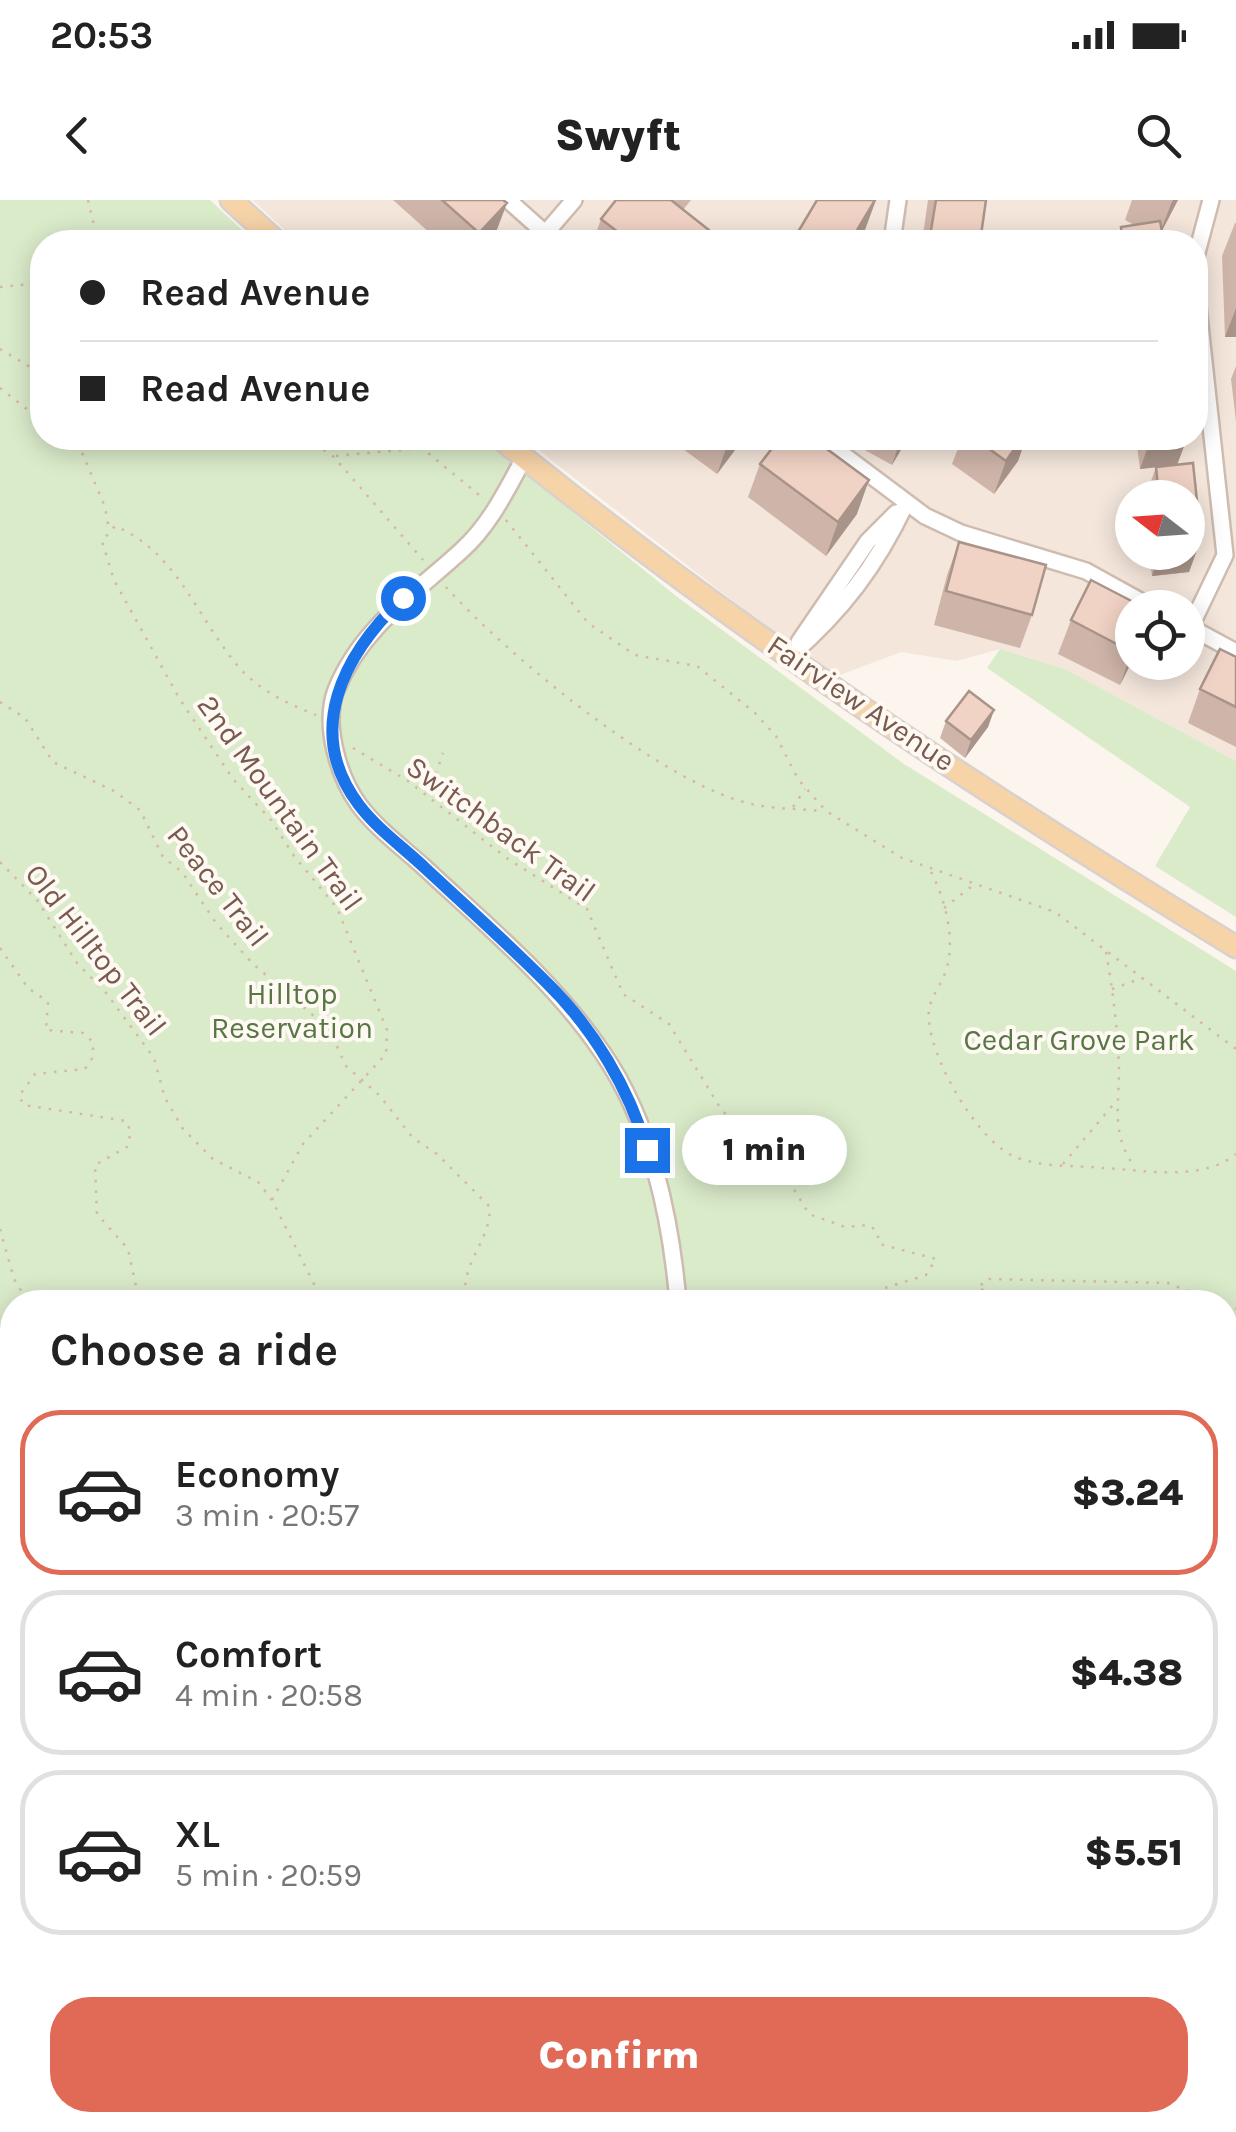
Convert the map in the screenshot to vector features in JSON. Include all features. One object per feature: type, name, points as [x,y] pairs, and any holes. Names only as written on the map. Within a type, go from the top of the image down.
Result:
[{"type":"main road","points":[[231,200],[263,230]]},
{"type":"main road","name":"Fairview Avenue","points":[[514,450],[608,526],[790,656],[1236,948]]},
{"type":"street","points":[[508,200],[536,230]]},
{"type":"street","points":[[553,230],[574,200]]},
{"type":"street","points":[[894,230],[898,200]]},
{"type":"street","points":[[1203,230],[1211,200]]},
{"type":"street","points":[[1205,595],[1225,555],[1208,399]]},
{"type":"street","points":[[838,450],[906,503],[961,533],[1086,571],[1120,590]]},
{"type":"street","points":[[524,458],[496,510],[462,550],[382,618],[337,687],[332,726],[356,802],[550,986],[604,1053],[637,1116],[674,1264],[677,1290]]},
{"type":"street","points":[[790,656],[868,542],[906,503]]},
{"type":"street","points":[[1205,636],[1236,652]]},
{"type":"path","points":[[88,200],[95,230]]},
{"type":"path","points":[[0,286],[30,284]]},
{"type":"path","points":[[0,349],[30,367]]},
{"type":"path","points":[[0,388],[30,412]]},
{"type":"path","points":[[81,450],[106,507],[109,532]]},
{"type":"path","points":[[324,450],[427,565]]},
{"type":"path","points":[[334,457],[394,450]]},
{"type":"path","points":[[424,450],[488,503]]},
{"type":"path","points":[[503,517],[588,623],[634,656],[681,660],[704,670],[776,736],[806,788],[826,811],[874,844],[929,868],[1045,907],[1236,1049]]},
{"type":"path","name":"2nd Mountain Trail","points":[[272,1200],[303,1144],[386,1054],[387,1030],[344,922],[271,820],[218,759],[179,698],[108,566],[102,541],[109,532],[115,526],[153,546],[237,665],[262,690],[332,726]]},
{"type":"path","points":[[440,580],[502,644],[671,770],[754,805],[826,811]]},
{"type":"path","name":"Peace Trail","points":[[0,702],[25,718],[53,762],[114,791],[140,810],[163,858],[182,872],[216,923],[253,964],[329,1029],[346,1066],[413,1138],[437,1154],[490,1207],[490,1228],[466,1268],[466,1290]]},
{"type":"path","name":"Switchback Trail","points":[[332,726],[429,795],[508,859],[587,910],[623,994],[669,1024],[721,1109],[790,1183],[809,1214],[844,1227],[868,1225],[876,1230],[880,1244],[936,1260],[926,1276],[884,1290]]},
{"type":"path","points":[[429,795],[443,753]]},
{"type":"path","points":[[792,808],[806,788]]},
{"type":"path","name":"Old Hilltop Trail","points":[[0,862],[37,900],[78,963],[107,994],[154,1058],[165,1098],[183,1128],[213,1159],[258,1182],[272,1200],[317,1290]]},
{"type":"path","points":[[929,868],[944,908],[949,959],[929,1020],[952,1086],[996,1146],[1028,1161],[1136,1169],[1199,1171],[1236,1154]]},
{"type":"path","points":[[944,908],[974,884]]},
{"type":"path","points":[[0,948],[28,988],[48,1002],[46,1030],[83,1033],[93,1042],[92,1057],[85,1069],[35,1074],[19,1096],[24,1105],[49,1112],[126,1121],[131,1132],[127,1147],[95,1165],[97,1214],[128,1248],[137,1290]]},
{"type":"path","points":[[1106,949],[1119,1072],[1114,1104],[1119,1138],[1136,1169]]},
{"type":"path","points":[[1111,990],[1143,978]]},
{"type":"path","points":[[1063,1165],[1114,1104]]},
{"type":"path","points":[[0,1229],[21,1290]]},
{"type":"path","points":[[984,1290],[978,1289],[986,1278],[1168,1283],[1185,1290]]},
{"type":"shaded area","points":[[252,200],[1236,200],[1236,761],[1065,669],[1000,649],[957,661],[901,652],[832,678],[538,450],[1208,450],[1208,230],[285,230]]},
{"type":"green space","name":"Hilltop Reservation","points":[[0,200],[210,200],[242,230],[30,230],[30,450],[496,450],[676,596],[904,764],[1236,971],[1236,1290],[0,1290]]},
{"type":"green space","points":[[1000,649],[1065,669],[1236,761],[1236,917],[1155,866],[1190,807],[987,668]]},
{"type":"building","points":[[442,200],[507,203],[482,230],[476,230]]},
{"type":"building","points":[[616,200],[671,200],[709,230],[615,230],[601,219]]},
{"type":"building","points":[[817,200],[875,200],[857,230],[799,230]]},
{"type":"building","points":[[936,200],[986,200],[982,230],[931,230]]},
{"type":"building","points":[[1160,221],[1162,230],[1121,230],[1121,227]]},
{"type":"building","points":[[771,450],[828,450],[869,480],[838,522],[760,464]]},
{"type":"building","points":[[991,450],[1014,450],[1006,461]]},
{"type":"building","points":[[1193,463],[1195,480],[1157,480],[1156,467]]},
{"type":"building","points":[[959,542],[1046,565],[1032,615],[946,591]]},
{"type":"building","points":[[1091,580],[1115,592],[1115,643],[1071,620]]},
{"type":"building","points":[[1220,649],[1236,657],[1236,707],[1200,689]]},
{"type":"building","points":[[969,691],[994,710],[971,740],[946,721]]},
{"type":"route","points":[[403,598],[382,618],[337,687],[332,734],[348,785],[356,802],[375,824],[550,986],[604,1053],[637,1116],[647,1150]]},
{"type":"park label","name":"Cedar Grove Park","points":[[1079,1040]]}]
